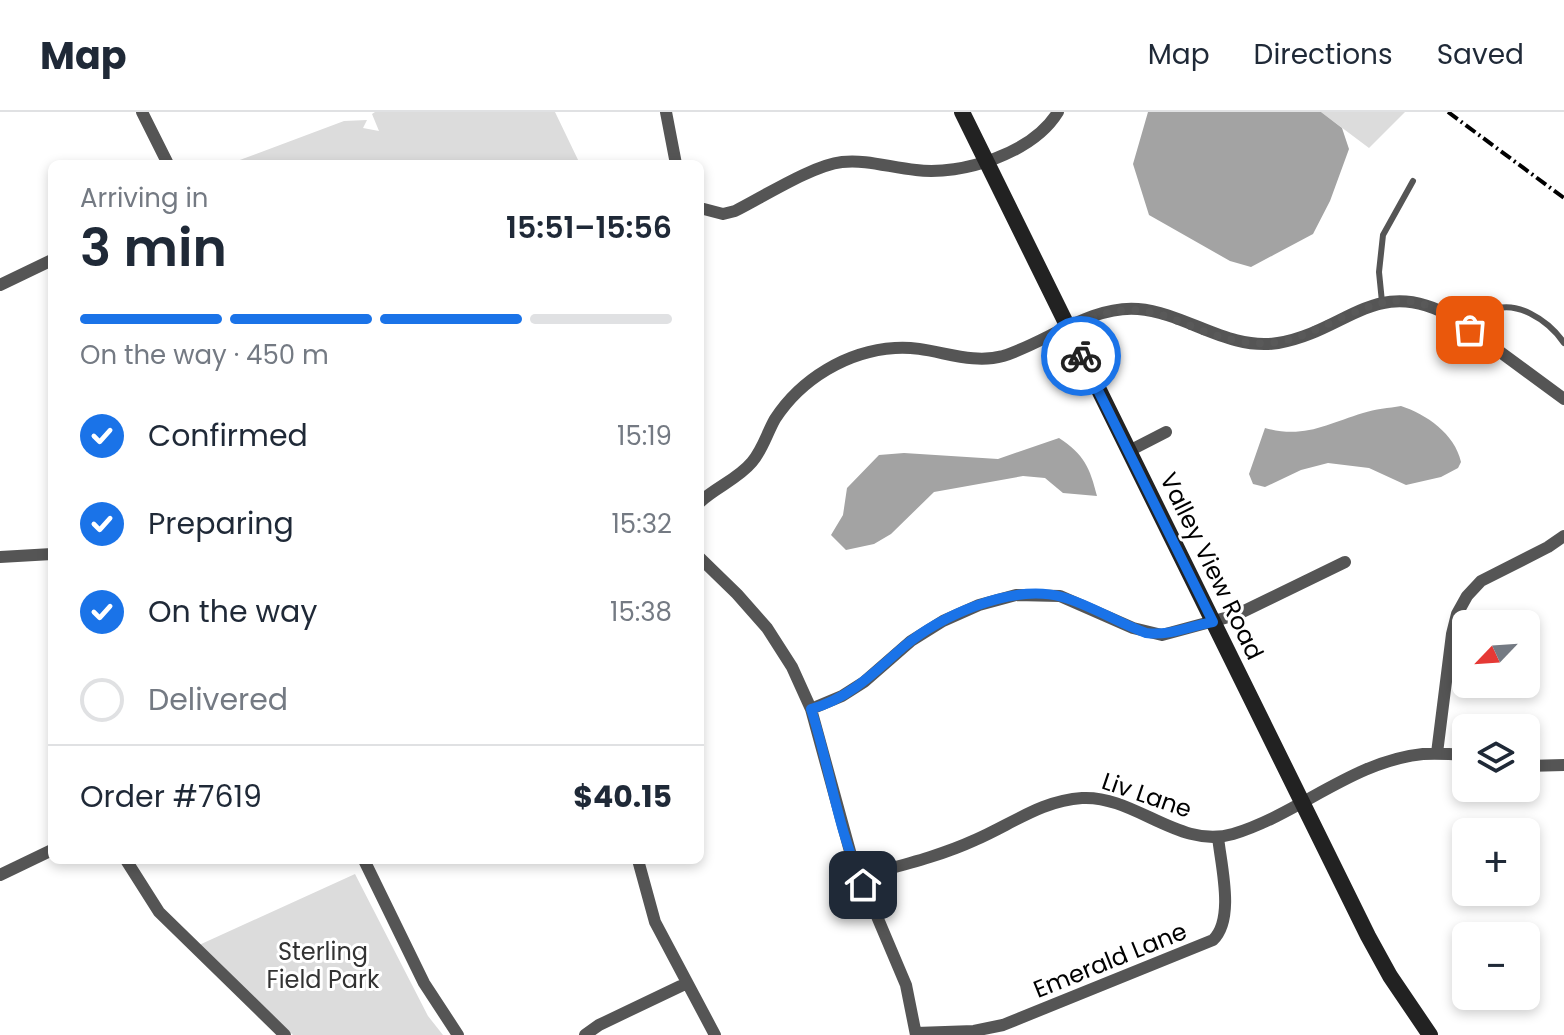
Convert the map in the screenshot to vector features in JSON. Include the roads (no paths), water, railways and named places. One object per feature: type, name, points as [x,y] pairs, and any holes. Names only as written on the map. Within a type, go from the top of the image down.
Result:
[{"type":"street","points":[[142,112],[166,160]]},
{"type":"street","points":[[666,112],[675,160]]},
{"type":"street","name":"Valley View Road","points":[[962,112],[1390,976],[1430,1035]]},
{"type":"street","points":[[704,210],[723,214],[735,211],[823,167],[840,162],[937,172],[984,161],[1032,142],[1050,125],[1058,112]]},
{"type":"street","points":[[0,285],[48,262]]},
{"type":"street","points":[[704,499],[752,462],[775,420],[793,397],[815,377],[839,362],[867,352],[896,347],[925,349],[970,359],[1004,356],[1052,333],[1116,310],[1138,309],[1231,339],[1277,343],[1300,337],[1382,302],[1412,301],[1434,306],[1564,399]]},
{"type":"street","points":[[1129,451],[1166,432]]},
{"type":"street","points":[[1437,753],[1452,634],[1462,605],[1481,581],[1564,536]]},
{"type":"street","points":[[0,557],[48,554]]},
{"type":"street","points":[[704,562],[767,628],[792,667],[811,709],[841,823],[859,877],[906,985],[916,1034]]},
{"type":"street","points":[[811,709],[842,696],[864,682],[911,641],[943,621],[979,605],[1016,595],[1060,596],[1146,633],[1162,635],[1236,615],[1345,562]]},
{"type":"street","name":"Liv Lane","points":[[859,877],[954,849],[1066,799],[1108,800],[1192,834],[1218,837],[1253,826],[1390,760],[1437,753],[1452,754]]},
{"type":"street","points":[[1540,766],[1564,765]]},
{"type":"street","name":"Emerald Lane","points":[[916,1034],[974,1031],[1003,1025],[1213,940],[1221,933],[1226,912],[1218,837]]},
{"type":"street","points":[[0,875],[48,852]]},
{"type":"street","points":[[129,864],[159,912],[285,1035]]},
{"type":"street","points":[[366,864],[424,983],[458,1035]]},
{"type":"street","points":[[639,864],[655,922],[715,1035]]},
{"type":"street","points":[[585,1035],[599,1025],[687,983]]},
{"type":"lane","points":[[1382,302],[1379,272],[1383,235],[1413,181]]},
{"type":"lane","points":[[1470,330],[1485,313],[1513,307],[1538,318],[1564,343]]},
{"type":"railway","points":[[1448,112],[1564,198]]},
{"type":"park label","name":"Sterling Field Park","points":[[323,965]]}]
